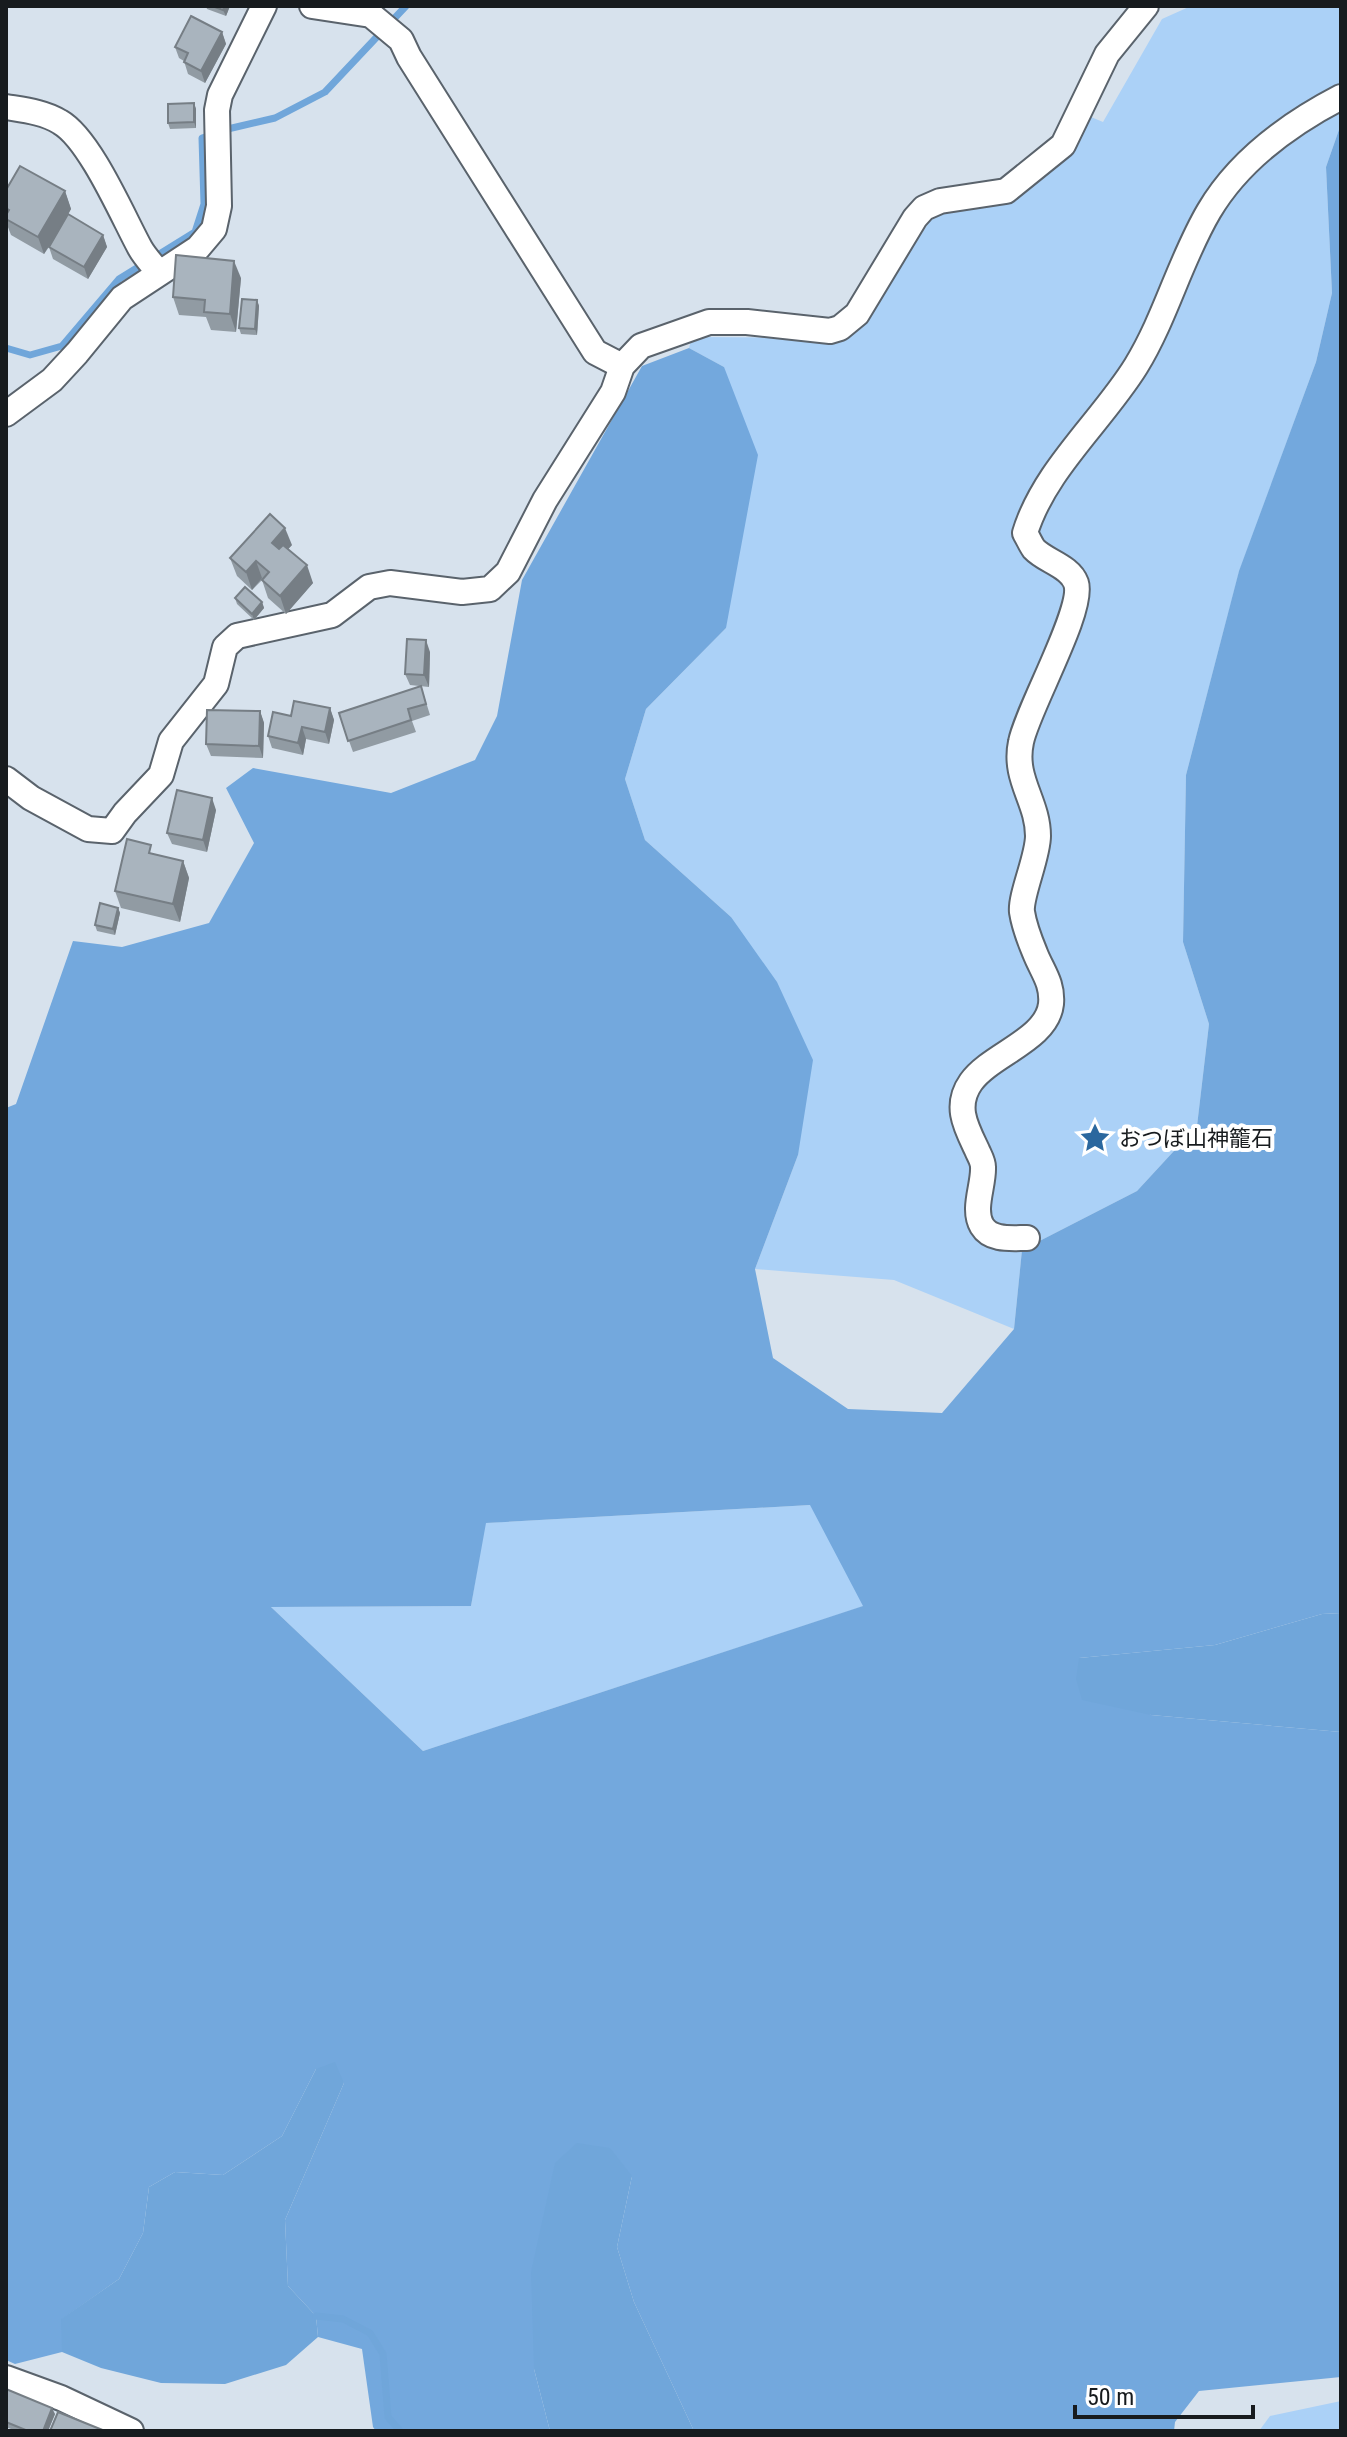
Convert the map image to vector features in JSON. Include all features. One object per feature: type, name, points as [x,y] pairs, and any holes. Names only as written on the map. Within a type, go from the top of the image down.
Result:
[{"type":"street","points":[[6,414],[52,380],[122,298],[198,248],[214,229],[219,206],[217,110],[220,95],[264,6]]},
{"type":"street","points":[[312,6],[371,15],[401,40],[595,352],[622,366]]},
{"type":"street","points":[[6,779],[31,798],[88,829],[112,831],[161,775],[171,741],[216,684],[225,647],[237,636],[332,615],[369,587],[390,583],[462,592],[490,589],[508,572],[545,500],[613,392],[622,366],[641,346],[709,322],[747,322],[830,331],[840,328],[857,314],[924,208],[940,201],[1006,191],[1063,145],[1107,54],[1146,6]]},
{"type":"street","points":[[1027,1238],[1004,1238],[991,1235],[983,1228],[978,1216],[983,1164],[961,1109],[970,1083],[992,1061],[1033,1034],[1045,1022],[1051,1006],[1050,983],[1035,953],[1021,910],[1038,839],[1036,816],[1020,775],[1018,757],[1021,739],[1064,636],[1076,598],[1076,584],[1069,574],[1034,549],[1025,533],[1030,516],[1046,488],[1136,367],[1210,209],[1239,171],[1264,147],[1307,114],[1341,97]]},
{"type":"street","points":[[6,107],[37,112],[62,122],[78,138],[110,188],[142,252],[159,273]]},
{"type":"street","points":[[6,2378],[61,2398],[131,2431]]},
{"type":"shaded area","points":[[1191,6],[1341,6],[1341,124],[1326,167],[1332,293],[1316,362],[1239,572],[1186,775],[1183,942],[1209,1024],[1197,1126],[1137,1191],[1022,1250],[1014,1329],[894,1280],[755,1269],[798,1155],[731,917],[645,840],[625,779],[646,709],[726,628],[724,367],[689,348],[692,337],[840,338],[861,325],[934,215],[1008,203],[1077,147],[1091,117],[1103,122],[1162,19]]},
{"type":"shaded area","points":[[1341,124],[1341,1613],[1322,1614],[1215,1645],[1079,1658],[1151,1715],[1341,1732],[1341,2377],[1199,2391],[1175,2422],[1174,2431],[694,2431],[634,2302],[617,2247],[632,2176],[534,2369],[550,2431],[376,2431],[362,2349],[318,2337],[316,2316],[288,2286],[285,2220],[344,2083],[316,2069],[282,2136],[223,2175],[175,2172],[149,2187],[143,2233],[119,2279],[62,2319],[62,2352],[15,2364],[6,2360],[6,1108],[16,1104],[73,941],[122,947],[209,923],[254,843],[226,788],[253,768],[391,793],[475,760],[497,716],[522,580],[642,366],[689,348],[724,367],[758,455],[726,628],[646,709],[625,779],[645,840],[731,917],[777,982],[813,1060],[798,1155],[755,1269],[773,1358],[848,1409],[942,1413],[1014,1329],[1022,1250],[1137,1191],[1197,1126],[1209,1024],[1183,942],[1186,775],[1239,571],[1316,362],[1332,293],[1326,167]],"holes":[[[810,1505],[863,1606],[423,1751],[271,1607],[471,1606],[486,1523]]]},
{"type":"shaded area","points":[[811,1505],[864,1606],[423,1751],[271,1607],[471,1606],[485,1523]]},
{"type":"shaded area","points":[[1341,1613],[1341,1732],[1151,1715],[1082,1700],[1076,1679],[1079,1658],[1215,1645],[1322,1614]]},
{"type":"shaded area","points":[[335,2062],[344,2083],[285,2220],[288,2286],[316,2316],[318,2337],[286,2365],[225,2384],[161,2383],[101,2368],[62,2352],[61,2319],[119,2279],[143,2233],[149,2187],[175,2172],[223,2175],[282,2136],[316,2069]]},
{"type":"shaded area","points":[[577,2143],[610,2148],[632,2176],[617,2247],[634,2302],[694,2431],[550,2431],[534,2369],[531,2272],[555,2163]]},
{"type":"shaded area","points":[[1341,2401],[1341,2431],[1259,2431],[1270,2416]]},
{"type":"building","points":[[191,16],[222,32],[201,71],[184,62],[188,53],[175,47]]},
{"type":"building","points":[[194,103],[194,122],[168,123],[168,104]]},
{"type":"building","points":[[20,166],[65,191],[38,237],[6,219],[9,210],[6,208],[6,190]]},
{"type":"building","points":[[68,214],[103,235],[84,267],[49,247]]},
{"type":"building","points":[[176,255],[234,261],[230,314],[204,312],[205,300],[173,297]]},
{"type":"building","points":[[242,299],[257,300],[255,329],[239,328]]},
{"type":"building","points":[[270,514],[285,528],[272,543],[279,549],[283,545],[307,565],[280,596],[262,580],[269,572],[256,561],[246,572],[230,558]]},
{"type":"building","points":[[245,587],[262,602],[252,614],[235,598]]},
{"type":"building","points":[[407,639],[426,640],[424,675],[405,674]]},
{"type":"building","points":[[421,686],[426,704],[408,709],[411,720],[348,741],[339,713]]},
{"type":"building","points":[[294,701],[330,708],[325,732],[302,727],[298,743],[268,736],[273,712],[291,716]]},
{"type":"building","points":[[207,710],[260,711],[259,746],[206,744]]},
{"type":"building","points":[[177,790],[212,798],[203,840],[167,833]]},
{"type":"building","points":[[127,839],[151,845],[149,853],[183,861],[173,904],[115,891]]},
{"type":"building","points":[[100,903],[118,908],[113,929],[95,925]]},
{"type":"building","points":[[6,2389],[52,2408],[43,2431],[28,2431],[6,2422]]},
{"type":"building","points":[[58,2412],[105,2431],[50,2431]]},
{"type":"waterway","points":[[6,348],[30,355],[62,346],[119,279],[195,232],[204,204],[202,138],[275,118],[325,92],[406,6]]},
{"type":"waterway","points":[[316,2316],[343,2319],[370,2333],[383,2354],[388,2417],[400,2431]]},
{"type":"place","name":"おつぼ山神籠石","points":[[1095,1138]]}]
